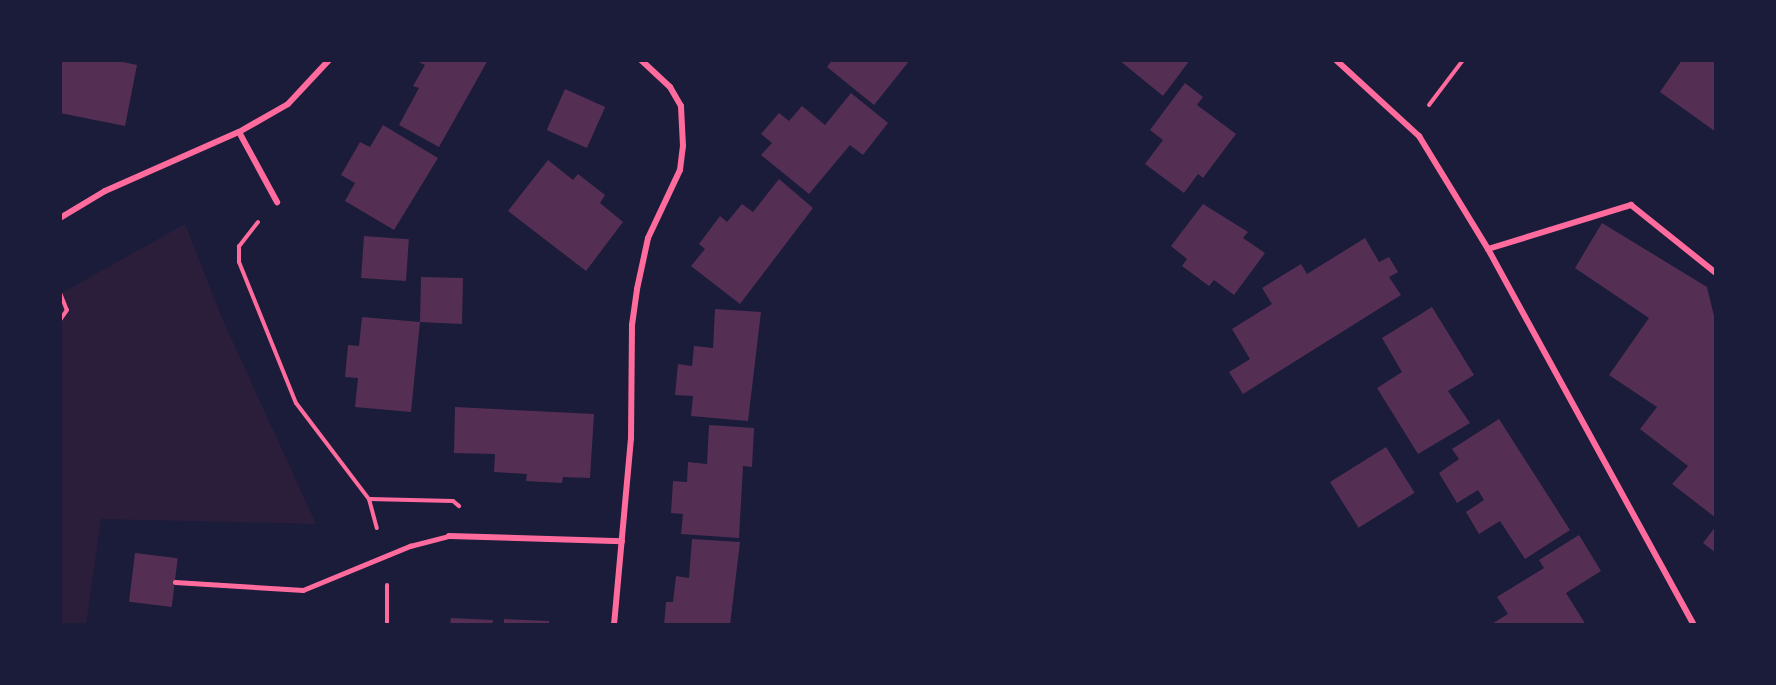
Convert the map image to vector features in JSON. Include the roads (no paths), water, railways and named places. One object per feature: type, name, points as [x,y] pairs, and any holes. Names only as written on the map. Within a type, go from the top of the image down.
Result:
[{"type":"street","points":[[60,218],[105,191],[239,132],[288,104],[329,60]]},
{"type":"street","points":[[614,625],[622,541],[636,289],[648,238],[680,170],[682,146],[681,106],[670,87],[641,60]]},
{"type":"street","points":[[1336,60],[1408,124],[1488,249],[1694,625]]},
{"type":"street","points":[[239,132],[277,202]]},
{"type":"street","points":[[1488,249],[1631,205],[1716,273]]},
{"type":"street","points":[[449,536],[622,541]]},
{"type":"lane","points":[[175,582],[303,590],[410,546],[449,536]]}]
